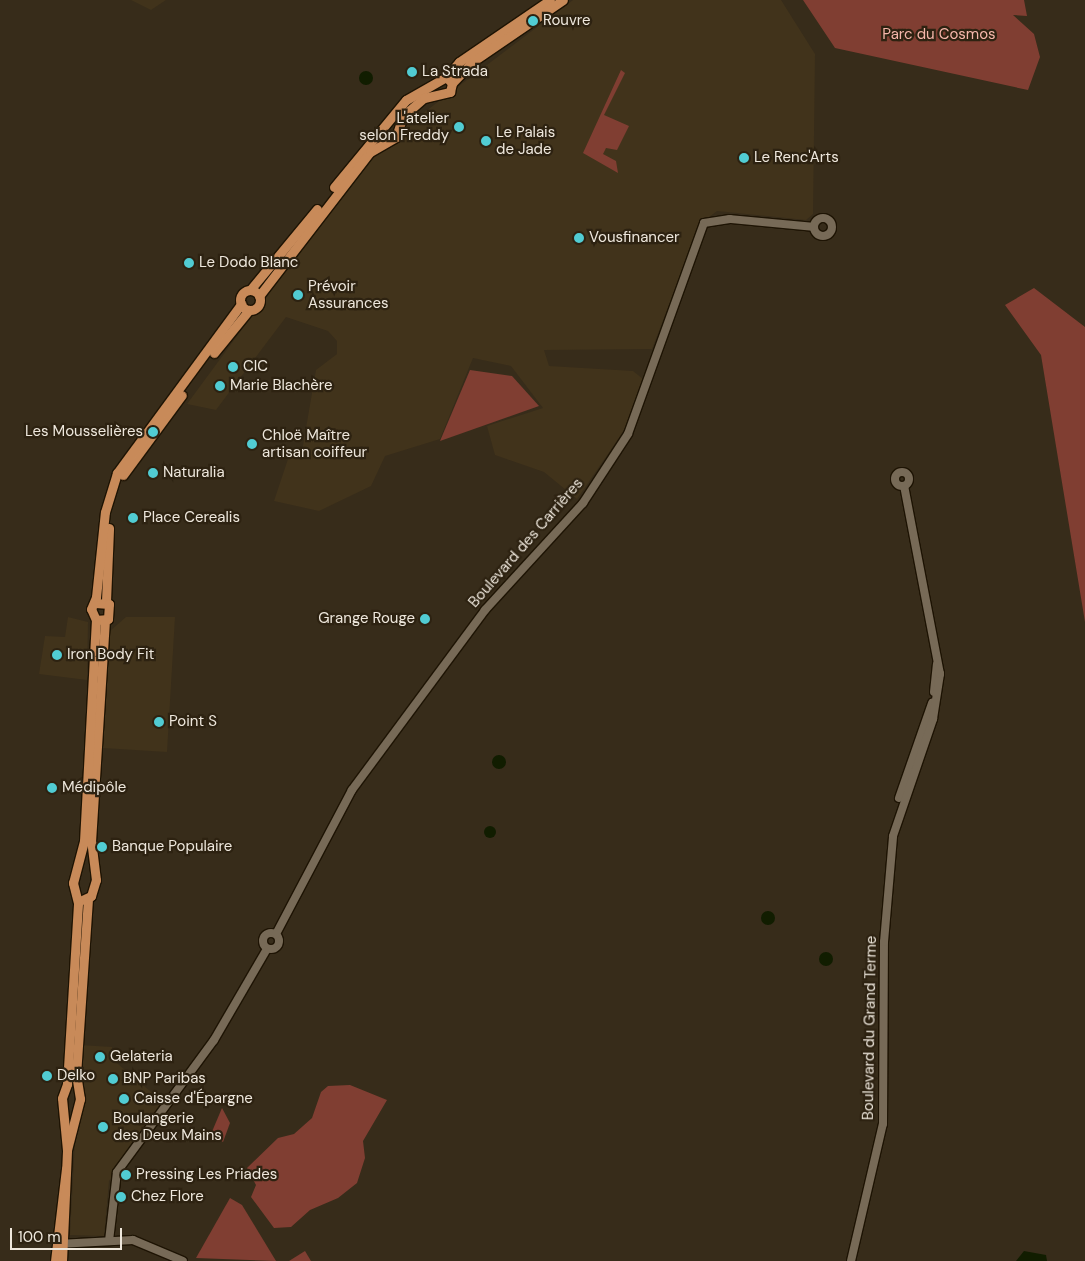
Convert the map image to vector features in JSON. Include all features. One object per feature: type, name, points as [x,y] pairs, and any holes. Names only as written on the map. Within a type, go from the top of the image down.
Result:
[{"type":"main road","points":[[62,1261],[60,1244],[67,1150],[65,1105],[62,1098],[66,1090],[77,898],[74,874],[80,861],[100,620],[111,611],[106,602],[109,524],[121,478],[248,310],[259,304],[259,296],[368,154],[387,140],[396,137],[403,116],[412,107],[430,95],[447,94],[449,80],[459,62],[550,0]]},
{"type":"main road","points":[[100,620],[91,612],[95,603],[105,512],[117,474],[241,304],[242,294],[250,290],[406,100],[449,80],[472,62],[564,0]]},
{"type":"main road","points":[[380,132],[387,140]]},
{"type":"main road","points":[[250,290],[259,296]]},
{"type":"main road","points":[[241,304],[248,310]]},
{"type":"main road","points":[[95,603],[106,602]]},
{"type":"main road","points":[[67,1150],[76,1106],[80,1099],[76,1090],[88,898],[95,886],[92,863],[100,620]]},
{"type":"main road","points":[[80,861],[92,863]]},
{"type":"main road","points":[[77,898],[88,898]]},
{"type":"main road","points":[[66,1090],[76,1090]]},
{"type":"main road","points":[[65,1105],[76,1106]]},
{"type":"main road","points":[[54,1261],[60,1244]]},
{"type":"street","name":"Boulevard des Carrières","points":[[109,1242],[117,1172],[214,1040],[268,949],[279,944],[276,934],[352,790],[485,610],[582,503],[628,434],[704,222],[730,219],[814,227]]},
{"type":"street","name":"Boulevard du Grand Terme","points":[[851,1261],[883,1124],[884,942],[896,823],[901,792],[933,698],[938,663],[904,486]]},
{"type":"street","points":[[60,1244],[147,1242],[183,1261]]},
{"type":"shaded area","points":[[131,0],[166,0],[151,10]]},
{"type":"shaded area","points":[[573,0],[781,0],[815,54],[813,214],[806,220],[717,211],[700,224],[652,349],[544,350],[549,366],[633,371],[643,379],[625,429],[577,499],[544,472],[495,455],[487,426],[543,408],[511,366],[473,358],[440,439],[385,456],[371,486],[319,511],[274,501],[289,456],[301,457],[316,370],[337,354],[337,341],[328,331],[286,317],[216,410],[187,404],[373,151]]},
{"type":"shaded area","points":[[366,71],[371,73],[373,78],[371,83],[366,85],[361,83],[359,78],[361,73]]},
{"type":"shaded area","points":[[68,617],[88,622],[87,680],[39,674],[45,636],[65,637]]},
{"type":"shaded area","points":[[126,617],[175,617],[167,752],[103,748],[110,631]]},
{"type":"shaded area","points":[[499,755],[504,757],[506,762],[504,767],[499,769],[494,767],[492,762],[494,757]]},
{"type":"shaded area","points":[[488,826],[492,826],[496,832],[492,838],[488,838],[484,834],[484,830]]},
{"type":"shaded area","points":[[768,911],[773,913],[775,918],[773,923],[768,925],[763,923],[761,918],[763,913]]},
{"type":"shaded area","points":[[826,952],[831,954],[833,959],[831,964],[826,966],[821,964],[819,959],[821,954]]},
{"type":"shaded area","points":[[80,1045],[112,1047],[112,1059],[162,1101],[109,1181],[104,1236],[70,1235]]},
{"type":"shaded area","points":[[1024,1251],[1046,1255],[1047,1261],[1016,1261]]},
{"type":"green space","name":"Parc du Cosmos","points":[[803,0],[1024,0],[1027,16],[1013,15],[1034,34],[1040,57],[1028,90],[835,48]]},
{"type":"green space","points":[[621,70],[625,73],[604,115],[629,126],[617,150],[606,148],[603,154],[616,161],[618,173],[583,153]]},
{"type":"green space","points":[[1034,288],[1085,327],[1085,622],[1041,355],[1005,305]]},
{"type":"green space","points":[[470,370],[512,376],[539,406],[440,441]]},
{"type":"green space","points":[[350,1085],[387,1100],[363,1141],[365,1158],[357,1183],[338,1198],[310,1210],[291,1227],[274,1228],[251,1197],[256,1185],[247,1168],[278,1138],[294,1134],[312,1118],[321,1092],[328,1086]]},
{"type":"green space","points":[[222,1108],[230,1123],[223,1142],[211,1134]]},
{"type":"green space","points":[[230,1198],[242,1205],[276,1261],[196,1258]]},
{"type":"green space","points":[[305,1251],[311,1261],[289,1261]]},
{"type":"place","name":"Rouvre","points":[[533,21]]},
{"type":"place","name":"La Strada","points":[[412,72]]},
{"type":"place","name":"L'atelier selon Freddy","points":[[459,127]]},
{"type":"place","name":"Le Palais de Jade","points":[[486,141]]},
{"type":"place","name":"Le Renc'Arts","points":[[744,158]]},
{"type":"place","name":"Vousfinancer","points":[[579,238]]},
{"type":"place","name":"Le Dodo Blanc","points":[[189,263]]},
{"type":"place","name":"Prévoir Assurances","points":[[298,295]]},
{"type":"place","name":"CIC","points":[[233,367]]},
{"type":"place","name":"Marie Blachère","points":[[220,386]]},
{"type":"place","name":"Les Mousselières","points":[[153,432]]},
{"type":"place","name":"Chloë Maître artisan coiffeur","points":[[252,444]]},
{"type":"place","name":"Naturalia","points":[[153,473]]},
{"type":"place","name":"Place Cerealis","points":[[133,518]]},
{"type":"place","name":"Grange Rouge","points":[[425,619]]},
{"type":"place","name":"Iron Body Fit","points":[[57,655]]},
{"type":"place","name":"Point S","points":[[159,722]]},
{"type":"place","name":"Médipôle","points":[[52,788]]},
{"type":"place","name":"Banque Populaire","points":[[102,847]]},
{"type":"place","name":"Gelateria","points":[[100,1057]]},
{"type":"place","name":"Delko","points":[[47,1076]]},
{"type":"place","name":"BNP Paribas","points":[[113,1079]]},
{"type":"place","name":"Caisse d'Épargne","points":[[124,1099]]},
{"type":"place","name":"Boulangerie des Deux Mains","points":[[103,1127]]},
{"type":"place","name":"Pressing Les Priades","points":[[126,1175]]},
{"type":"place","name":"Chez Flore","points":[[121,1197]]}]
